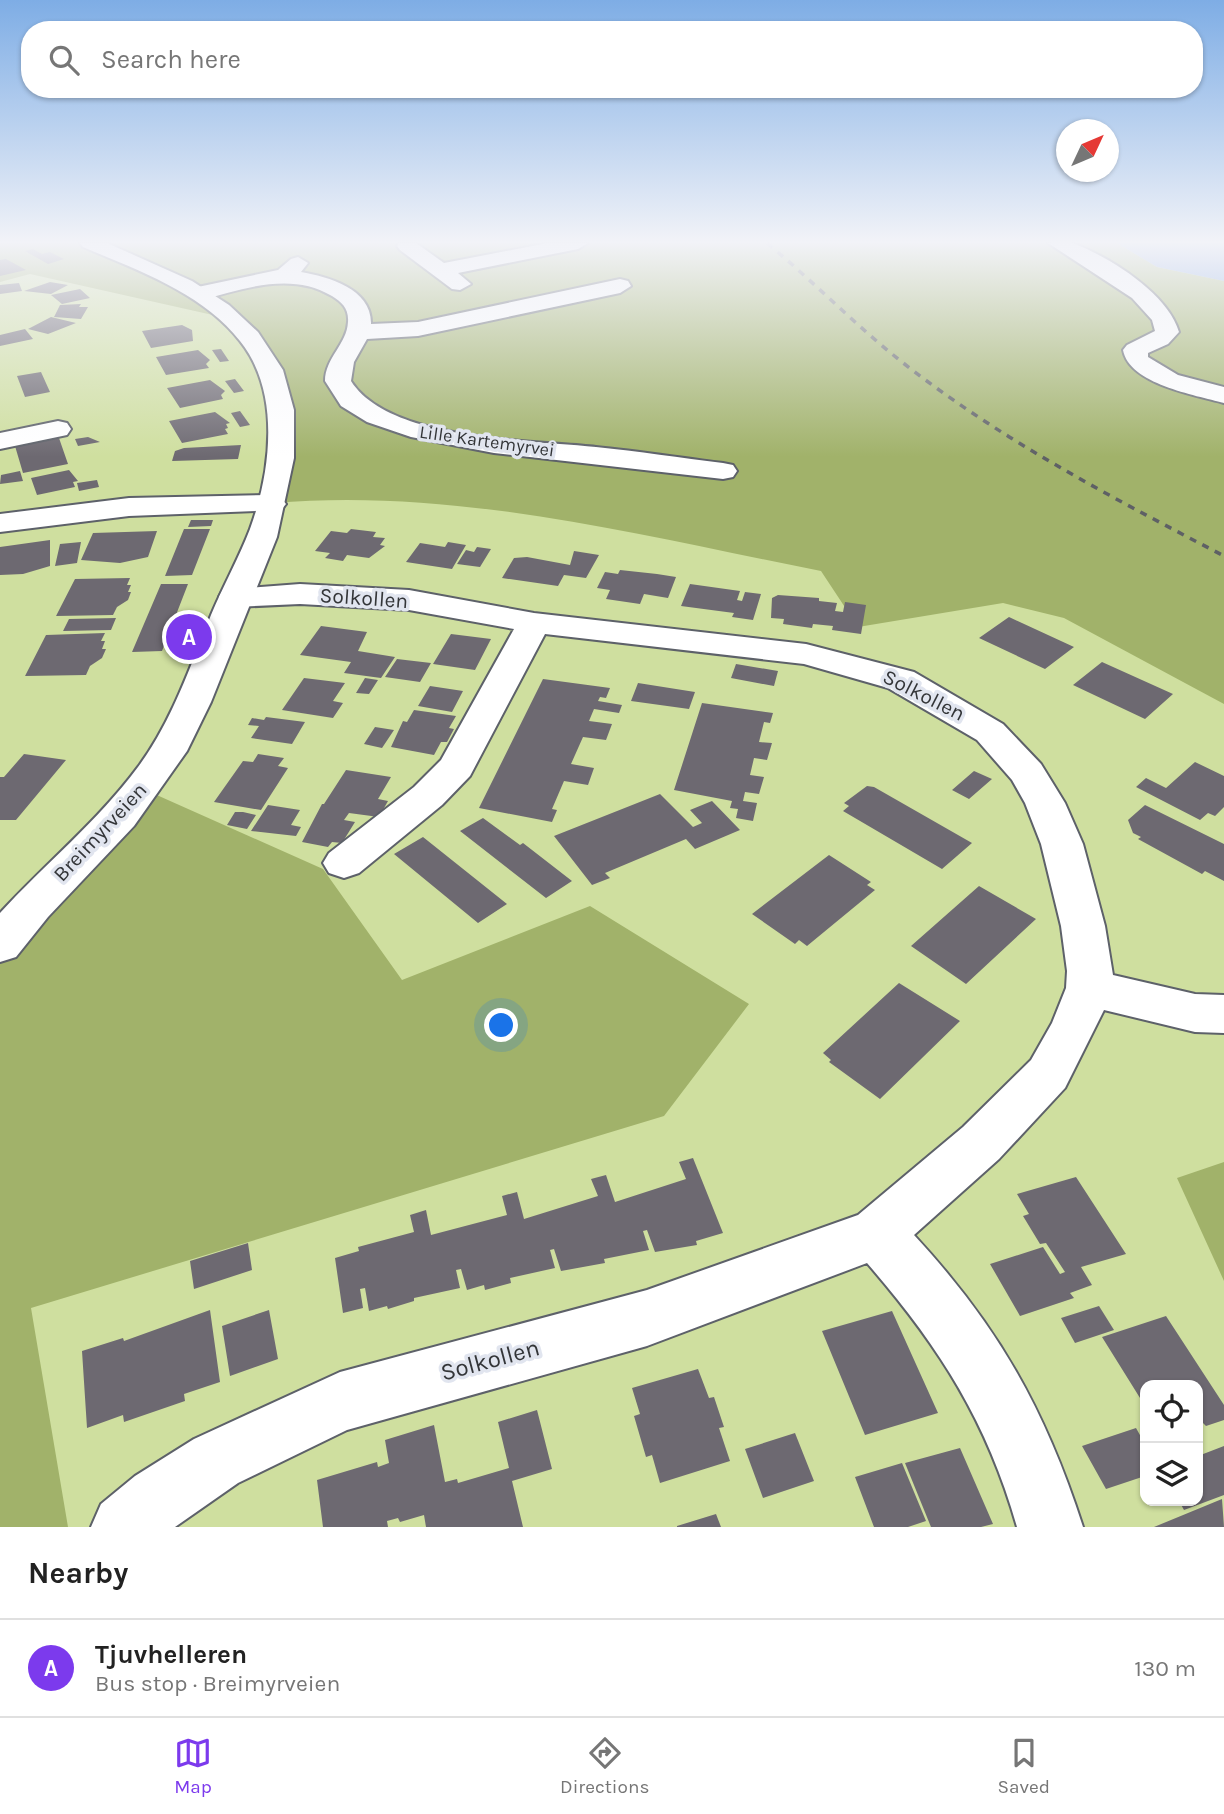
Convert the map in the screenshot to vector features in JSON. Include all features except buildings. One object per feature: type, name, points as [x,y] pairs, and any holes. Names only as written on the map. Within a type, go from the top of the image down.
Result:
[{"type":"street","name":"Breimyrveien","points":[[0,945],[33,903],[110,828],[138,796],[163,758],[199,692],[235,597],[266,526],[279,477],[283,437],[279,401],[272,377],[250,337],[228,314]]},
{"type":"street","points":[[359,314],[359,332],[418,329],[493,314]]},
{"type":"street","points":[[1161,314],[1167,332],[1160,339],[1135,350],[1137,360],[1169,380],[1224,395]]},
{"type":"street","name":"Lille Kartemyrvei","points":[[359,332],[337,378],[344,396],[372,416],[413,430],[660,476],[723,471]]},
{"type":"street","points":[[0,441],[58,429]]},
{"type":"street","points":[[0,523],[129,507],[271,504]]},
{"type":"street","name":"Solkollen","points":[[124,1527],[158,1499],[216,1461],[340,1402],[647,1318],[775,1273],[877,1233],[981,1143],[1048,1074],[1074,1028],[1089,988],[1088,960],[1074,886],[1045,803],[1008,750],[990,732],[964,714],[901,680],[825,658],[739,644],[534,624],[443,604],[385,597],[300,594],[235,597]]},
{"type":"street","points":[[344,863],[428,796],[456,767],[534,624]]},
{"type":"street","points":[[1089,988],[1195,1013],[1224,1014]]},
{"type":"street","points":[[877,1233],[961,1333],[1016,1436],[1038,1487],[1050,1527]]},
{"type":"green space","points":[[0,314],[1224,314],[1224,1527],[0,1527]]},
{"type":"green space","points":[[209,314],[1224,314],[1224,704],[1064,618],[1003,603],[858,627],[821,571],[617,530],[480,508],[342,500],[273,503],[281,392],[235,320]]},
{"type":"green space","points":[[141,788],[323,869],[402,980],[590,906],[749,1004],[664,1116],[31,1308],[68,1527],[0,1527],[0,943]]},
{"type":"green space","points":[[1224,1162],[1224,1281],[1177,1178]]},
{"type":"railway","points":[[847,314],[902,362],[978,417],[1099,490],[1224,556]]},
{"type":"place","name":"Tjuvhelleren","points":[[189,637]]}]
